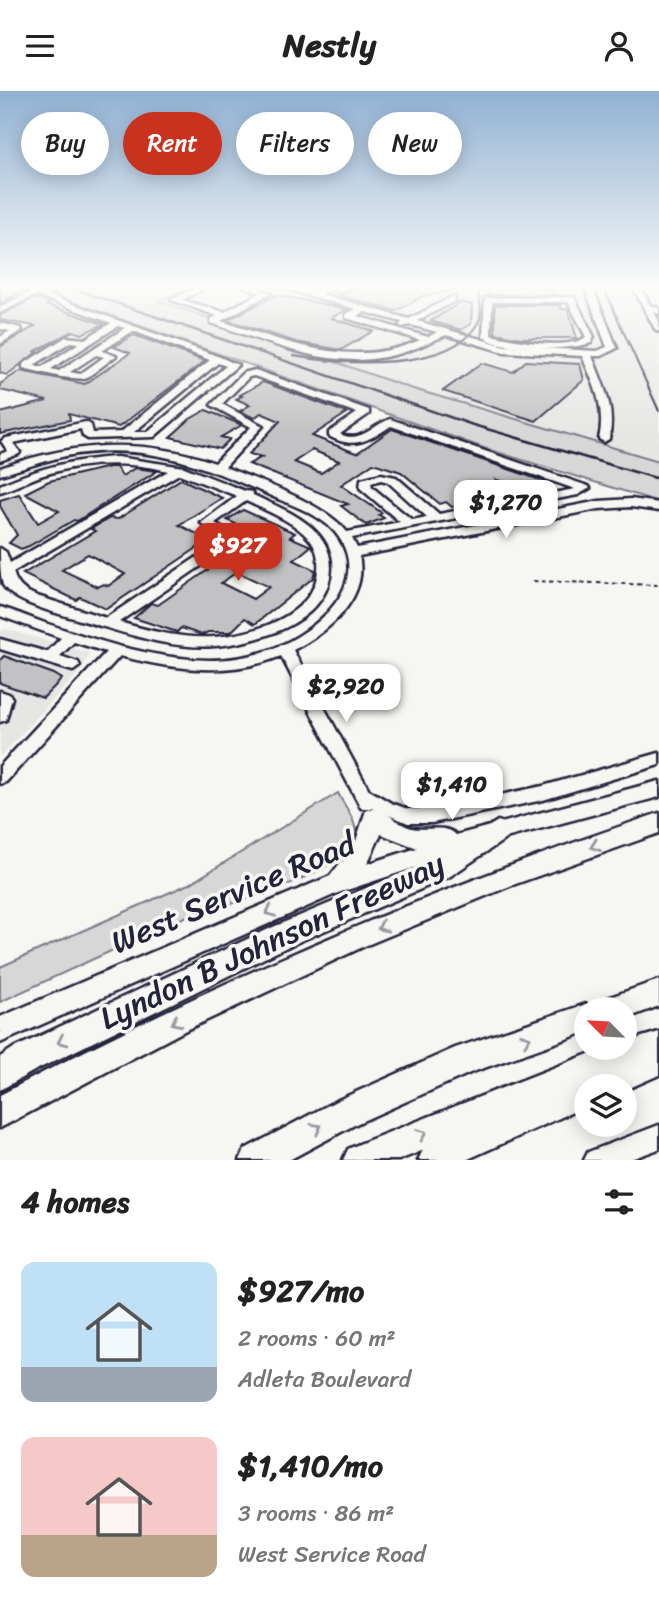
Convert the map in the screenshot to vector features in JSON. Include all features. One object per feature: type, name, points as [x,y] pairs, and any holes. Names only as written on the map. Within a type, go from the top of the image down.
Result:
[{"type":"highway","name":"Lyndon B Johnson Freeway","points":[[0,1112],[226,997],[403,917],[481,886],[659,823]]},
{"type":"highway","points":[[0,1075],[23,1060],[282,936],[440,869],[498,831]]},
{"type":"highway","points":[[637,1001],[659,993]]},
{"type":"highway","points":[[257,1160],[347,1112],[466,1059],[574,1022]]},
{"type":"highway","points":[[359,1160],[610,1061],[659,1047]]},
{"type":"main road","name":"West Service Road","points":[[0,1030],[332,885],[498,831],[659,789]]},
{"type":"main road","points":[[374,816],[390,831],[406,838],[427,841],[498,831]]},
{"type":"main road","points":[[332,885],[361,860],[372,835],[374,816]]},
{"type":"main road","points":[[629,1074],[659,1061]]},
{"type":"main road","points":[[433,1160],[574,1097]]},
{"type":"street","points":[[43,370],[96,336]]},
{"type":"street","points":[[61,374],[120,336]]},
{"type":"street","points":[[0,458],[15,452],[6,441],[44,431],[86,425],[88,436],[150,435],[233,365],[153,336]]},
{"type":"street","points":[[263,336],[332,357],[394,353],[438,336]]},
{"type":"street","points":[[416,336],[430,340]]},
{"type":"street","points":[[454,336],[520,352],[584,352],[612,348],[608,337],[590,337],[584,352],[598,387],[606,397],[610,419],[604,439]]},
{"type":"street","points":[[476,342],[487,337],[584,352]]},
{"type":"street","points":[[86,342],[69,339],[26,366],[82,377],[111,356],[94,352]]},
{"type":"street","points":[[124,435],[216,359]]},
{"type":"street","points":[[217,468],[258,426],[216,405],[250,374],[259,374],[584,488],[578,492],[344,536]]},
{"type":"street","points":[[365,412],[335,432],[335,436],[353,443],[390,422]]},
{"type":"street","points":[[44,431],[59,460]]},
{"type":"street","points":[[0,489],[39,473],[59,460],[97,448],[136,448],[175,453],[308,507],[344,536],[353,553],[354,577],[349,593],[336,613],[319,628],[285,649],[227,663],[195,666],[167,664],[2,615]]},
{"type":"street","points":[[0,473],[29,461],[129,460],[180,469],[245,496],[300,524],[315,536],[325,551],[326,569],[321,590],[306,607],[288,620],[258,633],[212,643],[175,642],[22,596],[10,585],[2,563],[180,469]]},
{"type":"street","points":[[29,461],[39,473]]},
{"type":"street","points":[[411,524],[366,488],[365,481],[382,477],[392,479],[437,519]]},
{"type":"street","points":[[108,624],[229,541],[231,538],[206,523],[260,487]]},
{"type":"street","points":[[353,553],[599,505],[631,503],[659,507]]},
{"type":"street","points":[[50,658],[71,636]]},
{"type":"street","points":[[0,644],[73,666]]},
{"type":"street","points":[[285,649],[374,816]]},
{"type":"street","points":[[0,777],[117,651]]},
{"type":"street","points":[[0,696],[4,698],[0,716]]},
{"type":"street","points":[[363,795],[385,808],[408,816],[432,816],[543,793],[659,759]]},
{"type":"street","points":[[596,1160],[659,1138]]},
{"type":"path","points":[[533,580],[659,585]]},
{"type":"shaded area","points":[[168,336],[260,336],[410,388],[659,461],[659,502],[484,448]]},
{"type":"shaded area","points":[[259,336],[659,336],[659,461],[410,388]]},
{"type":"shaded area","points":[[6,629],[90,653],[82,669],[0,757],[0,631]]},
{"type":"shaded area","points":[[338,793],[353,820],[356,832],[347,850],[331,863],[286,886],[235,903],[198,911],[0,1002],[0,967],[191,883]]},
{"type":"building","points":[[19,336],[64,336],[34,352],[37,352],[7,375],[0,373],[0,347]]},
{"type":"building","points":[[136,336],[205,361],[119,427],[69,414],[70,420],[0,434],[0,413],[47,401],[0,390],[0,384],[20,371],[85,384],[130,353],[114,347]]},
{"type":"building","points":[[277,336],[365,336],[341,350]]},
{"type":"building","points":[[510,336],[577,338],[521,338]]},
{"type":"building","points":[[526,361],[580,364],[584,380],[536,421],[443,391],[482,363],[513,372]]},
{"type":"building","points":[[263,382],[347,413],[312,436],[353,452],[357,453],[392,429],[549,483],[538,493],[497,480],[508,494],[452,507],[446,502],[440,504],[401,472],[373,463],[341,485],[382,513],[379,515],[384,518],[366,525],[341,506],[348,504],[249,464],[262,457],[249,454],[280,421],[261,413],[254,418],[240,411],[250,405],[236,399],[242,396],[240,395]],"holes":[[[312,450],[339,461],[321,473],[294,462]]]},
{"type":"building","points":[[206,410],[242,425],[221,437],[230,439],[220,449],[170,437],[190,419]]},
{"type":"building","points":[[116,467],[122,476],[135,468],[157,471],[77,521],[74,520],[29,546],[21,549],[9,543],[17,535],[0,506],[0,500],[19,494],[38,523],[59,511],[25,493],[49,481]]},
{"type":"building","points":[[181,479],[222,498],[179,525],[209,540],[106,609],[80,597],[76,600],[23,574],[95,531],[91,529],[110,518],[118,519]],"holes":[[[88,554],[125,574],[108,586],[104,584],[98,587],[62,570]]]},
{"type":"building","points":[[243,510],[295,533],[290,537],[311,546],[294,560],[315,570],[313,578],[255,624],[245,618],[231,632],[208,632],[202,635],[181,628],[177,632],[134,618],[151,603],[158,605],[258,535],[227,520]],"holes":[[[237,572],[269,587],[253,599],[221,583]]]},
{"type":"building","points":[[4,656],[62,679],[43,698],[0,683],[0,660]]},
{"type":"tram line","points":[[625,336],[659,411]]},
{"type":"railway","points":[[212,336],[473,425],[659,479]]},
{"type":"railway","points":[[294,356],[365,362],[420,358],[444,350],[467,336]]}]
